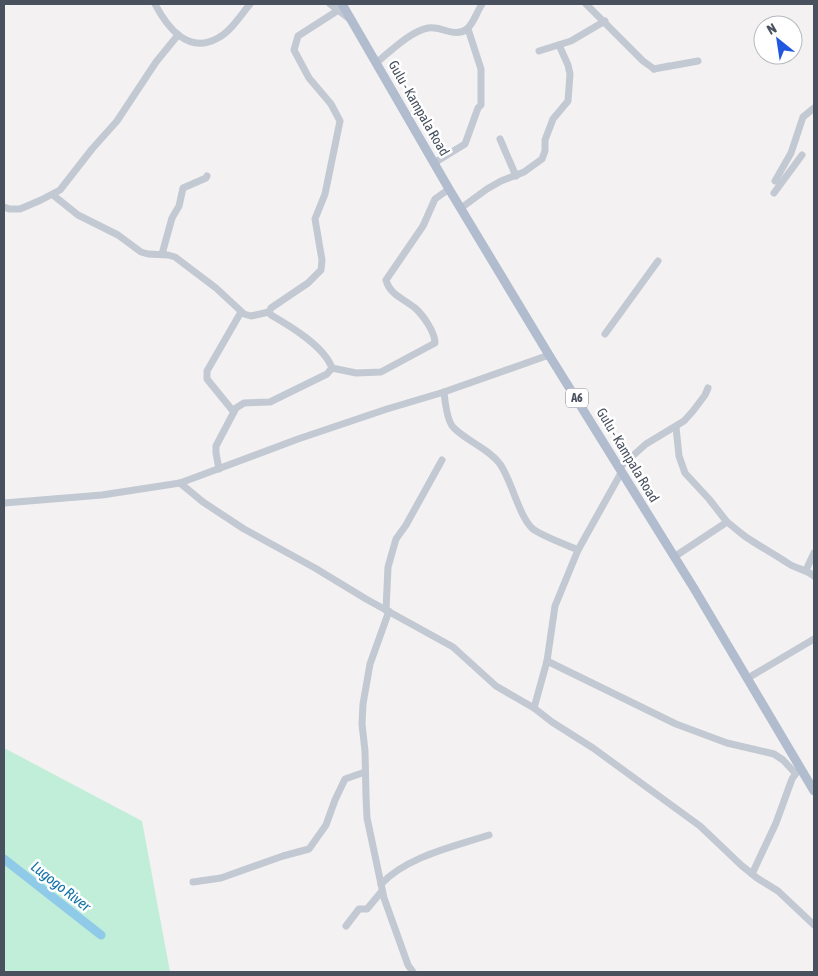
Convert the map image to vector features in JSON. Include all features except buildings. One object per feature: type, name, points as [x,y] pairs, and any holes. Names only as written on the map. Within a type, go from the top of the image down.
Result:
[{"type":"main road","name":"Gulu - Kampala Road","points":[[339,7],[351,20],[449,189],[549,355],[748,678],[798,771],[814,791]]},
{"type":"street","points":[[155,4],[170,29],[190,41],[200,43],[218,38],[226,32],[250,4]]},
{"type":"street","points":[[330,4],[339,7]]},
{"type":"street","points":[[376,63],[422,30],[436,28],[455,33],[468,29],[482,4]]},
{"type":"street","points":[[586,4],[643,62],[654,69],[698,61]]},
{"type":"street","points":[[52,195],[78,215],[118,235],[141,252],[175,257],[216,288],[241,312],[251,316],[269,312],[271,308],[318,275],[322,266],[315,219],[325,194],[340,121],[331,104],[309,78],[294,50],[298,36],[339,7]]},
{"type":"street","points":[[539,51],[571,40],[605,22]]},
{"type":"street","points":[[434,163],[465,144],[481,104],[481,69],[468,29]]},
{"type":"street","points":[[4,207],[9,209],[20,208],[52,195],[65,185],[92,149],[117,121],[156,62],[178,35]]},
{"type":"street","points":[[461,208],[487,189],[501,181],[516,176],[542,159],[545,152],[545,140],[553,119],[568,101],[570,74],[568,65],[558,45]]},
{"type":"street","points":[[654,69],[669,66]]},
{"type":"street","points":[[774,181],[791,154],[803,117],[814,108]]},
{"type":"street","points":[[500,139],[516,176]]},
{"type":"street","points":[[774,193],[802,156]]},
{"type":"street","points":[[162,254],[172,218],[179,206],[183,188],[202,181],[206,176]]},
{"type":"street","points":[[332,368],[356,373],[381,372],[435,343],[434,336],[419,313],[414,307],[394,294],[386,280],[423,226],[435,199],[449,189]]},
{"type":"street","points":[[605,334],[658,261]]},
{"type":"street","points":[[233,411],[208,379],[207,371],[241,312]]},
{"type":"street","points":[[269,312],[304,336],[328,360],[332,368]]},
{"type":"street","points":[[4,503],[102,495],[180,483],[298,439],[444,392],[549,355]]},
{"type":"street","points":[[219,469],[216,446],[233,411],[244,403],[270,402],[327,374],[332,368]]},
{"type":"street","points":[[534,708],[547,660],[555,606],[578,550],[620,471],[646,444],[676,427],[693,411],[708,388]]},
{"type":"street","points":[[444,392],[445,405],[453,427],[491,454],[500,464],[512,485],[524,515],[533,528],[578,550]]},
{"type":"street","points":[[676,427],[680,456],[685,473],[727,522],[749,539],[794,567],[806,570],[814,576]]},
{"type":"street","points":[[413,972],[408,965],[381,887],[367,818],[365,751],[362,724],[363,704],[370,664],[388,610],[388,567],[396,538],[411,518],[442,460]]},
{"type":"street","points":[[180,483],[203,502],[244,529],[454,647],[496,686],[534,708],[593,748],[700,826],[752,874],[778,891],[814,926]]},
{"type":"street","points":[[674,557],[727,522]]},
{"type":"street","points":[[806,570],[814,554]]},
{"type":"street","points":[[748,678],[814,639]]},
{"type":"street","points":[[547,660],[692,730],[727,743],[774,754],[798,771],[771,836],[752,874]]},
{"type":"street","points":[[193,882],[221,878],[309,849],[326,825],[345,779],[365,772]]},
{"type":"street","points":[[346,926],[359,909],[367,909],[389,875],[435,852],[489,835]]},
{"type":"green space","points":[[4,748],[142,821],[170,972],[4,972]]},
{"type":"waterway","name":"Lugogo River","points":[[4,859],[101,935]]}]
